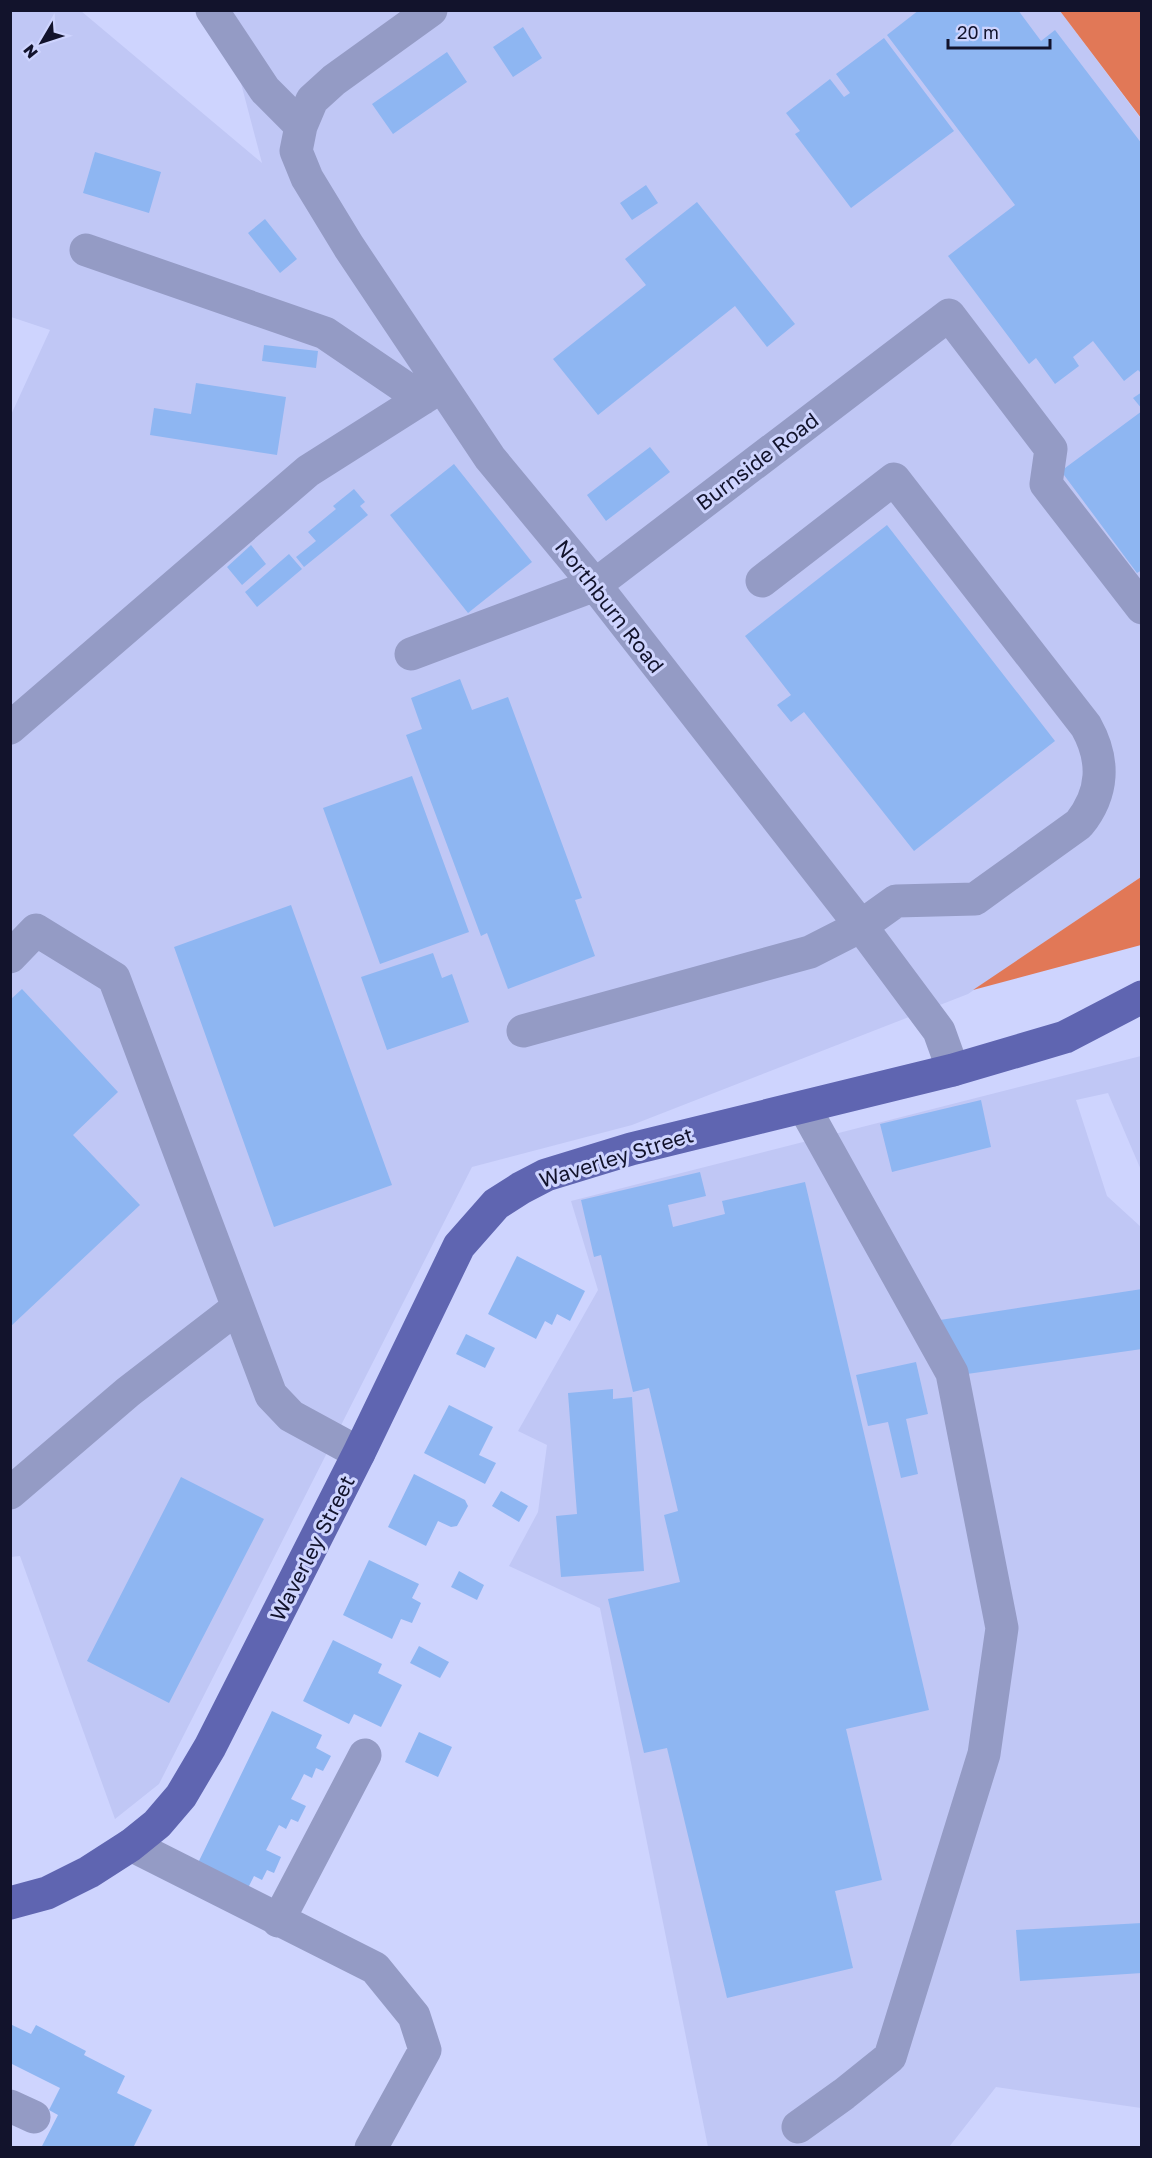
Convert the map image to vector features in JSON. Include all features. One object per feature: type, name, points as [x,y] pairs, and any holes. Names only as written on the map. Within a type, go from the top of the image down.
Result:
[{"type":"main road","name":"Waverley Street","points":[[10,1903],[46,1893],[89,1872],[131,1845],[157,1824],[181,1796],[210,1748],[359,1453],[459,1246],[496,1204],[546,1175],[631,1149],[953,1070],[1065,1037],[1142,997]]},
{"type":"street","points":[[212,10],[265,90],[301,126]]},
{"type":"street","name":"Northburn Road","points":[[431,10],[334,80],[312,100],[301,126],[296,151],[307,178],[432,393],[490,458],[595,585],[861,926],[939,1031],[953,1070]]},
{"type":"street","points":[[10,728],[308,471],[432,393],[325,333],[86,250]]},
{"type":"street","name":"Burnside Road","points":[[411,654],[595,585],[948,315],[1051,449],[1046,484],[1142,608]]},
{"type":"street","points":[[523,1031],[810,952],[861,926],[896,901],[975,899],[1079,824],[1088,813],[1100,777],[1099,755],[1086,726],[894,479],[762,581]]},
{"type":"street","points":[[10,957],[36,930],[114,978],[271,1395],[291,1416],[359,1453]]},
{"type":"street","points":[[798,2127],[890,2057],[984,1754],[1002,1628],[952,1373],[804,1107]]},
{"type":"street","points":[[10,1492],[128,1392],[237,1308]]},
{"type":"street","points":[[278,1921],[365,1755]]},
{"type":"street","points":[[131,1845],[375,1968],[414,2016],[425,2050],[371,2148]]},
{"type":"shaded area","points":[[11,11],[81,11],[262,163],[222,11],[1060,11],[1141,119],[1141,877],[968,994],[632,1125],[472,1167],[159,1784],[115,1819],[20,1556],[11,1557],[10,417],[50,330],[11,317]]},
{"type":"shaded area","points":[[1060,11],[1141,11],[1141,118]]},
{"type":"shaded area","points":[[1141,877],[1141,945],[973,990]]},
{"type":"shaded area","points":[[1141,1056],[1141,1170],[1108,1093],[1076,1100],[1107,1196],[1141,1227],[1141,2108],[996,2087],[949,2147],[708,2147],[600,1608],[509,1566],[538,1512],[547,1445],[518,1431],[598,1290],[571,1201]]},
{"type":"building","points":[[919,10],[1018,10],[1041,41],[1055,30],[1142,144],[1142,374],[1138,370],[1124,381],[1093,341],[1073,357],[1079,366],[1055,384],[1036,358],[1029,364],[948,256],[1015,205],[887,35]]},
{"type":"building","points":[[523,27],[542,58],[513,77],[493,47]]},
{"type":"building","points":[[884,38],[954,131],[851,208],[795,134],[800,131],[786,113],[830,79],[844,97],[850,93],[836,74]]},
{"type":"building","points":[[447,52],[467,82],[393,134],[372,104]]},
{"type":"building","points":[[95,152],[161,172],[149,213],[83,193]]},
{"type":"building","points":[[646,185],[658,203],[632,220],[620,203]]},
{"type":"building","points":[[697,202],[795,324],[767,347],[735,306],[598,415],[553,359],[646,285],[625,259]]},
{"type":"building","points":[[265,219],[297,259],[280,273],[248,233]]},
{"type":"building","points":[[264,345],[318,351],[316,368],[262,361]]},
{"type":"building","points":[[196,383],[286,397],[277,455],[150,435],[154,408],[191,414]]},
{"type":"building","points":[[1142,392],[1142,409],[1133,398]]},
{"type":"building","points":[[1142,411],[1142,570],[1137,573],[1061,471]]},
{"type":"building","points":[[650,447],[670,472],[606,521],[587,495]]},
{"type":"building","points":[[454,464],[532,562],[468,613],[390,515]]},
{"type":"building","points":[[354,489],[365,502],[360,506],[368,515],[304,567],[296,557],[316,541],[308,532],[336,509],[333,506]]},
{"type":"building","points":[[887,525],[1055,741],[914,851],[804,712],[791,722],[777,705],[791,695],[745,636]]},
{"type":"building","points":[[251,545],[266,564],[242,585],[227,567]]},
{"type":"building","points":[[289,554],[302,569],[257,607],[245,592]]},
{"type":"building","points":[[460,679],[472,710],[508,697],[582,898],[575,900],[595,956],[508,989],[487,933],[481,936],[406,735],[422,729],[411,698]]},
{"type":"building","points":[[412,776],[469,932],[380,964],[323,808]]},
{"type":"building","points":[[291,905],[392,1185],[274,1227],[174,947]]},
{"type":"building","points":[[433,953],[442,978],[452,974],[469,1022],[387,1050],[361,977]]},
{"type":"building","points":[[22,989],[118,1092],[73,1135],[140,1205],[10,1327],[10,1000]]},
{"type":"building","points":[[981,1100],[991,1147],[892,1172],[880,1124]]},
{"type":"building","points":[[700,1172],[706,1196],[668,1205],[673,1227],[725,1214],[722,1201],[805,1182],[929,1710],[846,1729],[882,1880],[835,1891],[853,1968],[727,1998],[667,1748],[644,1753],[608,1599],[680,1582],[664,1515],[678,1511],[649,1388],[633,1392],[601,1255],[594,1257],[581,1200]]},
{"type":"building","points":[[517,1256],[585,1291],[570,1321],[557,1314],[552,1325],[545,1321],[536,1339],[488,1314]]},
{"type":"building","points":[[1142,1289],[1142,1349],[967,1374],[940,1320]]},
{"type":"building","points":[[466,1334],[495,1348],[485,1368],[456,1354]]},
{"type":"building","points":[[916,1362],[928,1414],[906,1419],[918,1474],[901,1478],[888,1422],[868,1426],[856,1375]]},
{"type":"building","points":[[613,1389],[613,1399],[632,1397],[644,1571],[561,1577],[556,1516],[577,1514],[568,1393]]},
{"type":"building","points":[[449,1405],[493,1427],[479,1455],[496,1463],[485,1484],[424,1453]]},
{"type":"building","points":[[414,1474],[465,1500],[468,1506],[457,1526],[451,1527],[438,1521],[426,1546],[388,1527]]},
{"type":"building","points":[[181,1477],[264,1519],[169,1703],[87,1661]]},
{"type":"building","points":[[501,1491],[528,1506],[519,1522],[492,1506]]},
{"type":"building","points":[[369,1560],[419,1584],[412,1598],[421,1603],[412,1623],[401,1619],[392,1639],[343,1615]]},
{"type":"building","points":[[459,1571],[484,1585],[477,1600],[451,1587]]},
{"type":"building","points":[[333,1640],[382,1664],[378,1673],[402,1685],[381,1727],[354,1714],[349,1724],[303,1701]]},
{"type":"building","points":[[419,1646],[449,1662],[440,1678],[410,1663]]},
{"type":"building","points":[[272,1711],[322,1735],[316,1748],[331,1756],[323,1771],[316,1768],[312,1778],[304,1774],[291,1799],[306,1806],[298,1822],[291,1819],[286,1829],[279,1825],[266,1850],[281,1857],[274,1873],[267,1870],[262,1880],[254,1876],[248,1888],[198,1863]]},
{"type":"building","points":[[419,1732],[452,1747],[438,1777],[405,1762]]},
{"type":"building","points":[[1142,1923],[1142,1973],[1020,1981],[1016,1930]]},
{"type":"building","points":[[10,2024],[31,2034],[36,2025],[86,2051],[84,2055],[125,2076],[117,2093],[152,2110],[133,2148],[41,2148],[58,2115],[49,2110],[60,2088],[10,2063]]}]
